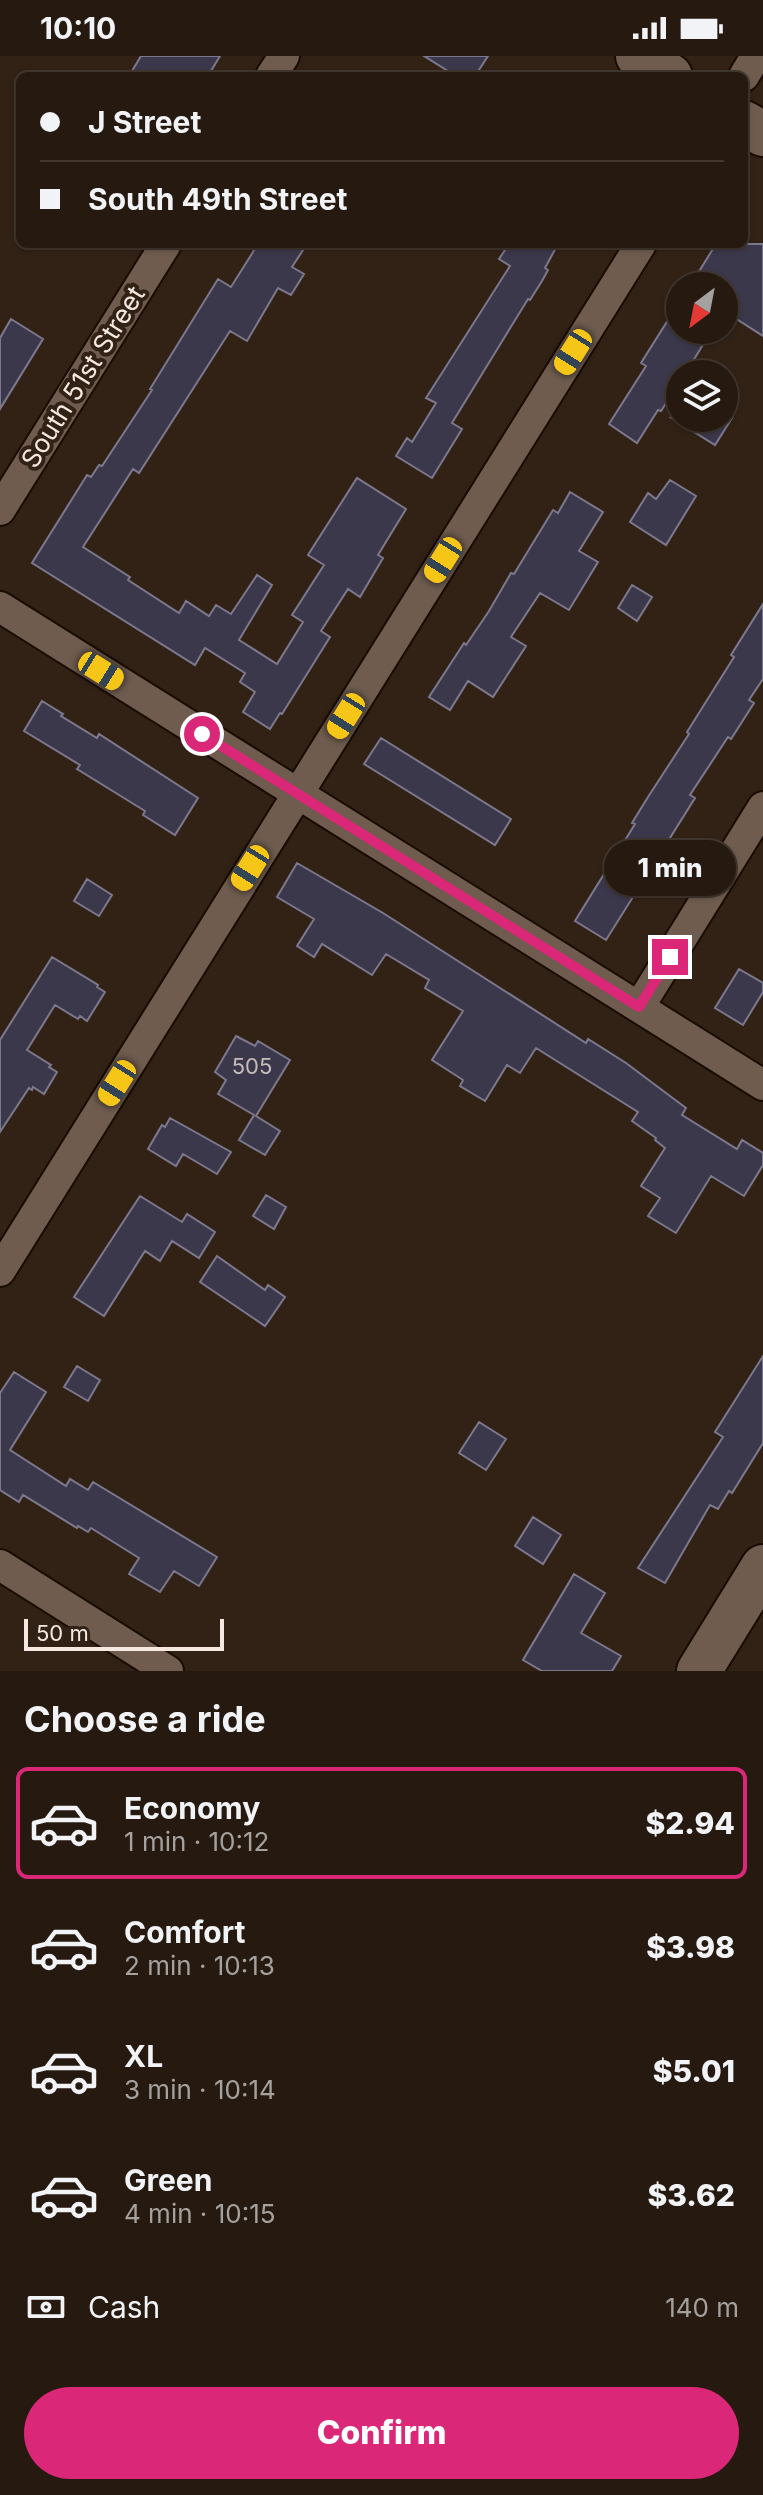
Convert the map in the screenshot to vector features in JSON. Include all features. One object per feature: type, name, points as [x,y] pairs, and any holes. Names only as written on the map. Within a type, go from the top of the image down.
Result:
[{"type":"main road","points":[[638,56],[664,72]]},
{"type":"main road","points":[[699,1671],[763,1567]]},
{"type":"street","name":"South 51st Street","points":[[0,510],[164,248]]},
{"type":"street","points":[[0,1271],[638,248]]},
{"type":"street","points":[[0,607],[763,1085]]},
{"type":"street","points":[[639,1007],[763,807]]},
{"type":"street","points":[[0,1565],[168,1671]]},
{"type":"building","points":[[141,56],[220,56],[210,72],[131,72]]},
{"type":"building","points":[[424,56],[488,56],[478,72],[450,72]]},
{"type":"building","points":[[748,244],[763,244],[763,336],[738,320],[738,272],[699,272],[714,248],[748,248]]},
{"type":"building","points":[[255,248],[304,248],[292,267],[304,274],[291,295],[278,288],[247,341],[230,331],[139,473],[133,469],[83,547],[179,613],[186,601],[209,616],[216,605],[231,614],[257,575],[272,585],[239,640],[277,664],[303,622],[292,615],[324,565],[308,555],[357,478],[406,509],[378,555],[383,558],[360,597],[348,589],[321,631],[330,637],[270,729],[243,712],[255,692],[240,682],[245,673],[205,648],[195,665],[32,563],[87,475],[91,477],[99,465],[102,466],[152,390],[218,279],[231,287]]},
{"type":"building","points":[[506,248],[556,248],[542,281],[452,423],[462,429],[432,478],[396,456],[407,438],[412,442],[436,403],[426,398],[510,266],[499,259]]},
{"type":"building","points":[[11,319],[43,339],[0,409],[0,338]]},
{"type":"building","points":[[666,323],[666,344],[703,344],[694,360],[666,360],[666,403],[661,411],[658,410],[637,443],[609,424],[646,366],[641,363]]},
{"type":"building","points":[[694,432],[723,432],[715,445]]},
{"type":"building","points":[[670,480],[696,496],[666,545],[630,522],[648,493],[656,499]]},
{"type":"building","points":[[570,492],[603,512],[579,551],[598,562],[569,610],[540,593],[511,637],[526,646],[493,697],[468,681],[450,710],[429,697],[489,611],[511,573],[514,574],[553,510],[558,513]]},
{"type":"building","points":[[632,585],[652,597],[637,621],[618,608]]},
{"type":"building","points":[[763,604],[763,679],[749,700],[754,703],[690,795],[695,798],[606,940],[575,921],[689,734],[687,732]]},
{"type":"building","points":[[42,701],[63,714],[61,716],[97,738],[99,734],[198,798],[175,835],[143,815],[145,811],[77,769],[80,765],[24,731]]},
{"type":"building","points":[[381,738],[511,819],[495,845],[364,764]]},
{"type":"building","points":[[297,863],[383,913],[586,1043],[588,1039],[626,1063],[686,1108],[682,1115],[737,1149],[742,1140],[763,1153],[763,1165],[744,1196],[711,1176],[676,1233],[648,1216],[660,1198],[641,1186],[665,1148],[632,1121],[638,1112],[536,1048],[520,1073],[507,1065],[485,1101],[460,1086],[463,1080],[432,1060],[463,1011],[425,988],[429,980],[386,954],[372,975],[322,944],[314,957],[297,946],[314,919],[277,897]]},
{"type":"building","points":[[87,879],[112,895],[99,916],[74,901]]},
{"type":"building","points":[[52,957],[105,992],[87,1021],[55,1005],[27,1050],[57,1072],[44,1094],[33,1087],[32,1090],[29,1088],[0,1132],[0,1040]]},
{"type":"building","points":[[739,969],[763,983],[763,992],[743,1025],[715,1008]]},
{"type":"building","points":[[236,1036],[255,1046],[258,1041],[290,1060],[256,1116],[280,1131],[265,1155],[239,1140],[254,1115],[218,1094],[226,1080],[215,1072]]},
{"type":"building","points":[[170,1118],[231,1152],[217,1174],[183,1154],[176,1166],[148,1149],[162,1125],[165,1127]]},
{"type":"building","points":[[266,1195],[286,1207],[274,1229],[253,1216]]},
{"type":"building","points":[[140,1196],[182,1222],[187,1214],[215,1232],[199,1258],[172,1241],[160,1261],[145,1251],[104,1316],[74,1297]]},
{"type":"building","points":[[217,1256],[265,1290],[268,1285],[285,1297],[265,1326],[200,1282]]},
{"type":"building","points":[[763,1356],[763,1443],[732,1493],[729,1491],[718,1509],[710,1505],[665,1583],[638,1568],[723,1437],[715,1432]]},
{"type":"building","points":[[77,1366],[100,1380],[88,1401],[64,1387]]},
{"type":"building","points":[[14,1372],[46,1392],[10,1450],[66,1486],[70,1479],[88,1490],[93,1482],[217,1557],[199,1586],[174,1571],[160,1592],[129,1574],[139,1558],[91,1528],[88,1532],[77,1528],[23,1495],[19,1502],[0,1490],[0,1393]]},
{"type":"building","points":[[479,1422],[506,1439],[486,1470],[459,1453]]},
{"type":"building","points":[[533,1517],[561,1535],[543,1564],[515,1546]]},
{"type":"building","points":[[574,1574],[605,1593],[581,1633],[621,1656],[612,1671],[542,1671],[523,1660]]},
{"type":"route","points":[[202,734],[639,1007],[670,957]]}]
